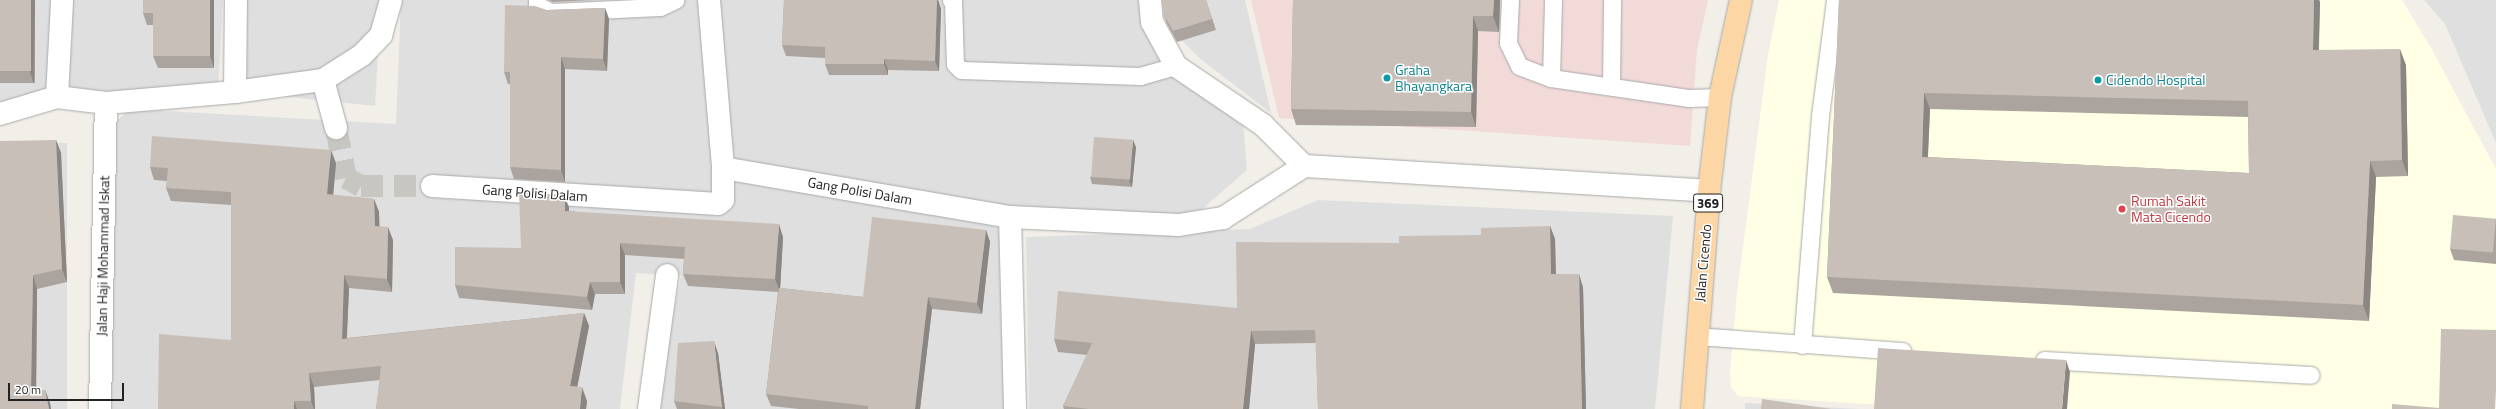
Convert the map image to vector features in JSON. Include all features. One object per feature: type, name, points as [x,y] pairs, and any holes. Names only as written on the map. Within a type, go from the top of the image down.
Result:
[{"type":"main road","name":"Jalan Cicendo","points":[[1692,409],[1709,191],[1720,97],[1741,0]]},
{"type":"street","points":[[57,97],[62,0]]},
{"type":"street","points":[[235,92],[236,0]]},
{"type":"street","points":[[0,114],[57,97],[106,103],[235,92],[323,80],[362,55],[381,35],[391,0]]},
{"type":"street","points":[[709,0],[723,168]]},
{"type":"street","points":[[1150,0],[1152,22],[1176,66],[1262,125],[1304,166],[1709,191]]},
{"type":"street","points":[[323,80],[336,128]]},
{"type":"street","name":"Jalan Haji Mohammad Iskat","points":[[100,409],[106,103]]},
{"type":"street","name":"Gang Polisi Dalam","points":[[432,186],[718,204],[723,200],[723,168],[1010,218],[1179,225],[1223,218],[1304,166]]},
{"type":"street","points":[[1010,218],[1015,409]]},
{"type":"street","points":[[649,409],[667,274]]},
{"type":"lane","points":[[537,0],[537,5],[551,12],[660,7],[675,0]]},
{"type":"lane","points":[[951,0],[953,1],[955,64],[961,70],[1140,76],[1176,66]]},
{"type":"lane","points":[[1510,0],[1508,43],[1519,66],[1551,78],[1688,98],[1720,97]]},
{"type":"lane","points":[[1551,78],[1553,0]]},
{"type":"lane","points":[[1611,86],[1612,0]]},
{"type":"lane","points":[[1802,345],[1820,116],[1835,0]]},
{"type":"lane","points":[[1697,336],[1802,345],[1920,352]]},
{"type":"lane","points":[[2031,360],[2311,375]]},
{"type":"shaded area","points":[[0,0],[223,0],[218,93],[34,101],[0,119]]},
{"type":"shaded area","points":[[239,0],[381,0],[375,106],[234,91]]},
{"type":"shaded area","points":[[401,0],[1138,0],[1156,55],[1243,121],[1247,170],[1184,225],[1012,220],[1005,409],[655,409],[681,276],[636,273],[620,409],[107,409],[114,123],[131,109],[396,124]]},
{"type":"shaded area","points":[[1165,0],[1245,0],[1271,113],[1199,58],[1174,33]]},
{"type":"shaded area","points":[[1251,0],[1708,0],[1697,50],[1690,146],[1279,118]]},
{"type":"shaded area","name":"Rumah Sakit Mata Cicendo","points":[[1779,0],[2402,0],[2431,48],[2496,169],[2496,409],[1945,409],[1738,396],[1731,387],[1730,372],[1737,294],[1768,55]]},
{"type":"shaded area","points":[[2424,0],[2496,0],[2496,143],[2445,24]]},
{"type":"shaded area","points":[[0,143],[67,143],[67,409],[0,409]]},
{"type":"shaded area","points":[[1318,200],[1673,216],[1655,409],[1029,409],[1026,237],[1250,229]]},
{"type":"shaded area","points":[[1745,403],[1859,409],[1745,409]]},
{"type":"building","points":[[0,0],[31,0],[31,71],[0,71]]},
{"type":"building","points":[[143,0],[210,0],[210,56],[153,56],[153,13],[143,13]]},
{"type":"building","points":[[784,0],[937,0],[935,61],[884,59],[884,64],[825,64],[825,47],[782,45]]},
{"type":"building","points":[[1161,0],[1206,0],[1212,19],[1173,31],[1163,13]]},
{"type":"building","name":"Graha Bhayangkara","points":[[1293,0],[1494,0],[1493,16],[1473,16],[1471,112],[1291,109]]},
{"type":"building","points":[[1839,0],[2314,0],[2313,50],[2400,49],[2402,160],[2370,161],[2363,305],[1827,277]],"holes":[[[1924,93],[2248,101],[2249,173],[1922,157]]]},
{"type":"building","points":[[505,5],[535,6],[547,10],[605,8],[603,59],[561,57],[561,170],[510,167],[510,72],[504,72]]},
{"type":"building","points":[[152,136],[331,150],[327,194],[374,199],[375,226],[388,227],[387,279],[344,275],[342,339],[584,313],[570,386],[582,387],[580,409],[376,409],[381,366],[309,373],[311,401],[294,401],[294,409],[158,409],[159,334],[231,340],[231,192],[166,188],[168,168],[150,167]]},
{"type":"building","points":[[1094,137],[1133,140],[1130,180],[1091,177]]},
{"type":"building","points":[[56,140],[62,269],[33,275],[31,390],[45,390],[49,409],[0,409],[0,141]]},
{"type":"building","points":[[519,192],[564,195],[565,211],[779,224],[775,279],[683,274],[685,247],[620,243],[620,282],[590,282],[587,297],[455,285],[455,247],[521,248]]},
{"type":"building","points":[[2453,215],[2496,219],[2493,253],[2450,249]]},
{"type":"building","points":[[872,217],[986,230],[977,303],[928,297],[915,409],[868,409],[868,406],[766,394],[779,288],[863,297]]},
{"type":"building","points":[[1550,226],[1551,274],[1579,274],[1582,409],[1318,409],[1315,330],[1251,331],[1243,409],[1089,409],[1063,406],[1092,343],[1054,339],[1058,291],[1237,308],[1236,242],[1399,243],[1399,236],[1481,235],[1481,228]]},
{"type":"building","points":[[2441,329],[2496,330],[2495,409],[2392,409],[2392,404],[2439,408]]},
{"type":"building","points":[[714,341],[722,407],[674,401],[678,343]]},
{"type":"building","points":[[1878,348],[2066,360],[2062,409],[1874,409]]},
{"type":"building","points":[[1762,399],[1832,409],[1761,409]]},
{"type":"tunnel","points":[[336,128],[346,178],[361,186],[432,186]]},
{"type":"place","name":"Graha Bhayangkara","points":[[1387,78]]},
{"type":"place","name":"Cidendo Hospital","points":[[2098,80]]},
{"type":"place","name":"Rumah Sakit Mata Cicendo","points":[[2122,209]]}]
